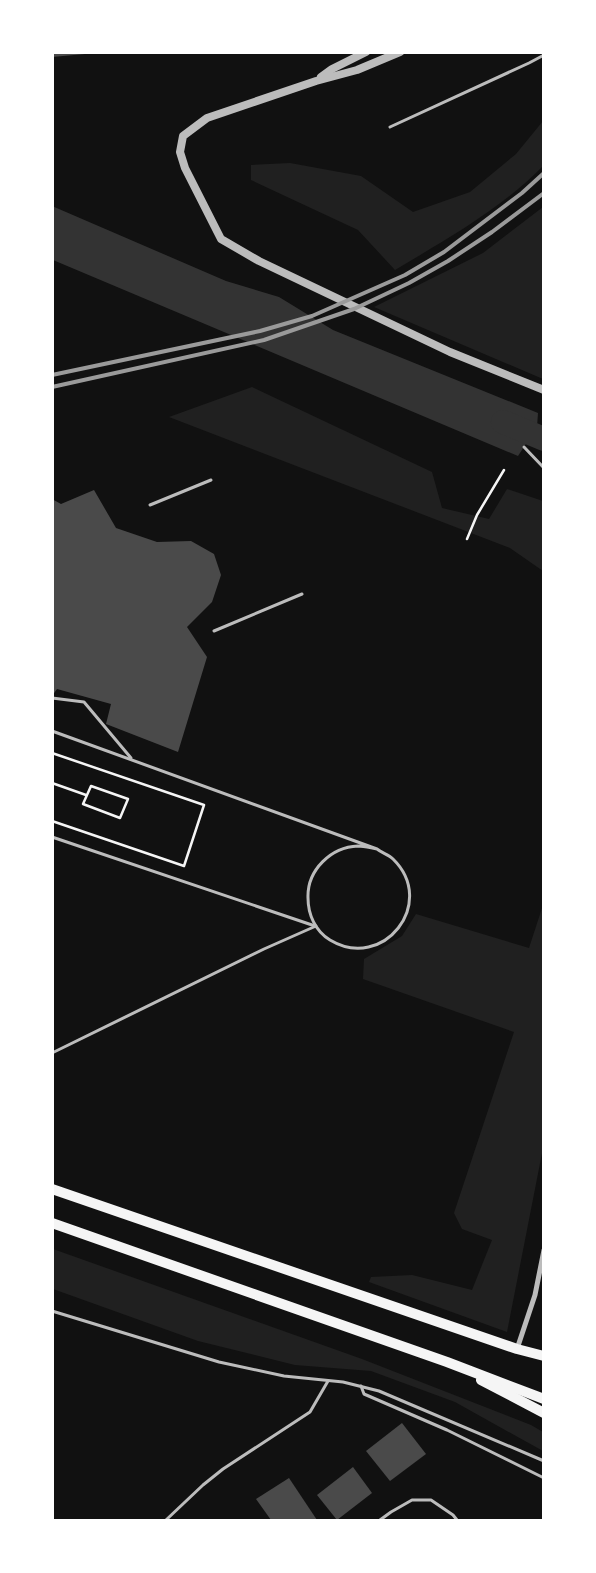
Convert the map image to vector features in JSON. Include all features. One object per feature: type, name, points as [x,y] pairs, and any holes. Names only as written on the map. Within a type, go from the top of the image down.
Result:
[{"type":"main road","points":[[52,1189],[517,1349],[544,1356]]},
{"type":"main road","points":[[52,1223],[447,1362],[544,1399]]},
{"type":"main road","points":[[447,1362],[544,1413]]},
{"type":"street","points":[[316,81],[366,52]]},
{"type":"street","points":[[400,52],[357,70],[316,81],[206,118],[183,136],[180,152],[185,168],[221,239],[259,261],[450,352],[544,390]]},
{"type":"street","points":[[517,1349],[535,1295],[544,1250]]},
{"type":"lane","points":[[390,127],[544,55]]},
{"type":"lane","points":[[524,447],[544,468]]},
{"type":"lane","points":[[150,505],[212,480]]},
{"type":"lane","points":[[214,630],[302,594]]},
{"type":"lane","points":[[52,698],[84,702],[132,759]]},
{"type":"lane","points":[[52,731],[377,849],[392,859],[404,872],[410,889],[409,908],[402,924],[390,938],[374,946],[356,949],[339,945],[326,937],[316,926],[308,909],[308,890],[313,873],[325,859],[340,849],[359,846],[377,849]]},
{"type":"lane","points":[[52,837],[316,926]]},
{"type":"lane","points":[[52,1053],[264,948],[316,926]]},
{"type":"lane","points":[[52,1310],[219,1362],[284,1376],[361,1385],[397,1397],[544,1461]]},
{"type":"lane","points":[[166,1520],[196,1491],[223,1469],[310,1412],[328,1380]]},
{"type":"lane","points":[[361,1385],[364,1394],[447,1430],[544,1478]]},
{"type":"lane","points":[[380,1520],[412,1500],[431,1500],[453,1515],[457,1520]]},
{"type":"path","points":[[467,539],[477,515],[504,470]]},
{"type":"path","points":[[52,753],[204,805],[184,866],[52,821]]},
{"type":"path","points":[[52,782],[87,795]]},
{"type":"path","points":[[91,786],[128,799],[120,818],[83,804],[87,795],[91,786]]},
{"type":"shaded area","points":[[543,121],[543,166],[527,182],[491,210],[454,235],[395,270],[358,230],[251,180],[251,165],[290,163],[361,176],[413,212],[470,192],[516,154]]},
{"type":"shaded area","points":[[52,206],[226,281],[279,297],[333,330],[538,413],[537,427],[518,456],[53,260]]},
{"type":"shaded area","points":[[543,207],[543,379],[374,307],[483,253]]},
{"type":"shaded area","points":[[252,387],[432,472],[442,508],[489,519],[507,489],[543,501],[543,571],[510,548],[169,417]]},
{"type":"shaded area","points":[[543,905],[543,1148],[507,1332],[369,1282],[371,1277],[412,1275],[472,1290],[492,1240],[462,1229],[454,1213],[514,1032],[363,979],[364,959],[402,936],[416,914],[529,948]]},
{"type":"shaded area","points":[[53,1249],[362,1359],[531,1425],[543,1432],[543,1451],[455,1402],[371,1371],[295,1365],[198,1341],[53,1289]]},
{"type":"building","points":[[52,52],[85,52],[85,54],[52,57]]},
{"type":"building","points":[[94,490],[116,528],[157,542],[191,541],[214,554],[221,575],[212,602],[187,627],[207,657],[178,752],[106,724],[111,704],[57,689],[52,696],[52,499],[61,504]]},
{"type":"building","points":[[402,1423],[426,1454],[390,1481],[366,1451]]},
{"type":"building","points":[[353,1467],[372,1493],[337,1520],[317,1495]]},
{"type":"building","points":[[289,1478],[317,1520],[271,1520],[256,1499]]},
{"type":"waterway","points":[[503,422],[544,439]]},
{"type":"railway","points":[[52,375],[260,331],[312,316],[405,275],[444,252],[522,193],[544,173]]},
{"type":"railway","points":[[52,387],[264,340],[354,309],[409,283],[448,261],[492,232],[544,193]]}]
